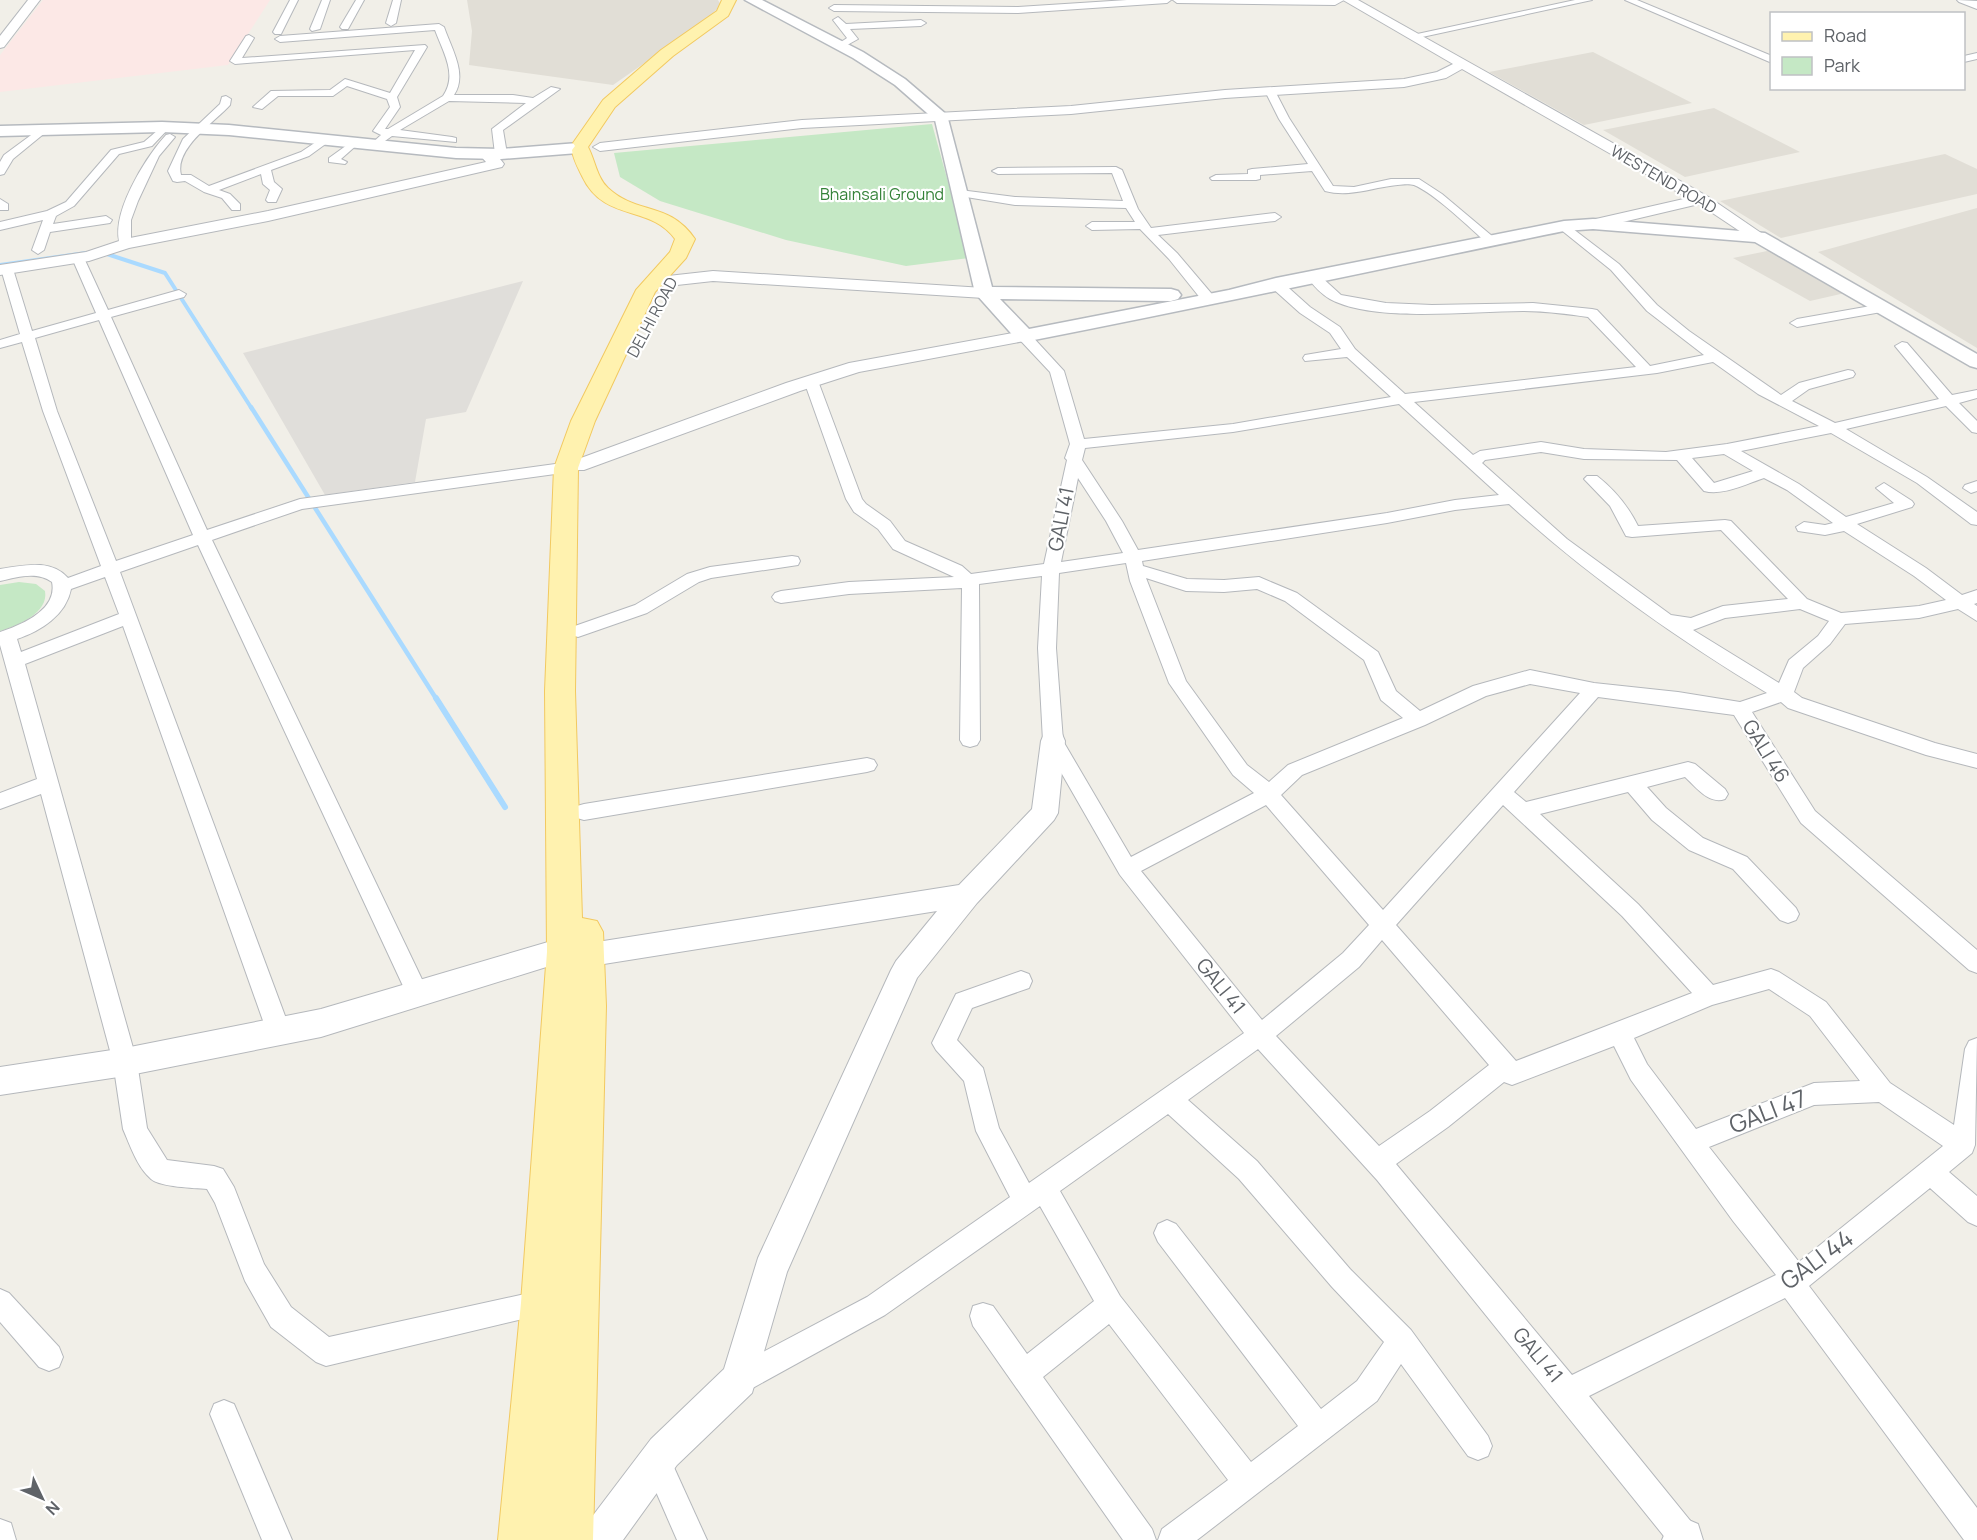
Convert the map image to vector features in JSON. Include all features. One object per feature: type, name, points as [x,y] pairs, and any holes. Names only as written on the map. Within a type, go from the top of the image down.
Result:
[{"type":"main road","points":[[569,1540],[588,1006],[575,952],[560,691],[572,467],[583,421],[646,290],[662,280],[681,260],[685,239],[679,227],[601,192],[582,157],[609,104],[667,53],[723,13],[729,0]]},
{"type":"main road","points":[[671,71],[711,32],[751,0],[840,46],[900,82],[942,118],[984,293],[1024,336],[1230,296],[1276,284],[1564,226],[1593,224],[1759,237]]},
{"type":"main road","points":[[0,131],[197,128],[375,145],[493,153],[589,147],[615,127]]},
{"type":"main road","name":"WESTEND ROAD","points":[[1759,237],[1977,362]]},
{"type":"main road","points":[[984,293],[1230,296]]},
{"type":"main road","points":[[522,1540],[575,952],[584,812],[572,467]]},
{"type":"street","points":[[0,44],[34,0]]},
{"type":"street","points":[[294,0],[278,32],[438,20],[441,23],[439,27],[456,74],[454,88],[447,98],[389,133],[375,145]]},
{"type":"street","points":[[315,29],[326,0]]},
{"type":"street","points":[[345,27],[360,0]]},
{"type":"street","points":[[392,23],[397,0]]},
{"type":"street","points":[[995,10],[1013,0]]},
{"type":"street","points":[[840,46],[853,39],[843,27],[834,4],[995,10],[1167,0]]},
{"type":"street","points":[[1178,0],[1294,3],[1340,0]]},
{"type":"street","name":"WESTEND ROAD","points":[[1348,0],[1702,200],[1759,237]]},
{"type":"street","points":[[1413,36],[1588,0]]},
{"type":"street","points":[[1629,0],[1770,59]]},
{"type":"street","points":[[1963,0],[1977,5]]},
{"type":"street","points":[[843,27],[930,23]]},
{"type":"street","points":[[280,39],[439,27]]},
{"type":"street","points":[[249,38],[235,61],[422,47],[403,77],[398,91],[392,97]]},
{"type":"street","points":[[1404,83],[1441,75],[1463,64]]},
{"type":"street","points":[[258,107],[275,93],[333,93],[345,82],[380,91],[392,97],[395,107],[378,131],[452,140]]},
{"type":"street","points":[[589,147],[792,125],[1071,110],[1270,92],[1404,83],[1467,83],[1508,89]]},
{"type":"street","points":[[279,1032],[129,617],[51,411],[29,336],[4,269],[84,257],[118,246],[268,216],[497,164],[493,153],[497,129],[555,89]]},
{"type":"street","points":[[1270,92],[1284,119],[1329,189],[1354,190],[1391,182],[1415,181],[1438,196],[1492,241]]},
{"type":"street","points":[[447,98],[513,98],[535,101]]},
{"type":"street","points":[[226,99],[225,105],[197,128],[183,145],[174,171],[177,179],[187,177],[208,190],[226,196],[236,207]]},
{"type":"street","points":[[118,246],[132,201],[154,155],[171,127]]},
{"type":"street","points":[[0,226],[51,214],[70,204],[115,152],[148,144],[171,127]]},
{"type":"street","points":[[0,172],[8,157],[42,130]]},
{"type":"street","points":[[208,190],[305,154],[326,140]]},
{"type":"street","points":[[341,162],[333,160],[354,143]]},
{"type":"street","points":[[1216,178],[1256,177],[1252,172],[1316,167]]},
{"type":"street","points":[[265,169],[269,184],[276,189],[272,200]]},
{"type":"street","points":[[998,171],[1116,170],[1131,205],[1146,228],[1206,296]]},
{"type":"street","points":[[960,193],[1015,201],[1131,205]]},
{"type":"street","points":[[1593,224],[1702,200]]},
{"type":"street","points":[[38,250],[51,214]]},
{"type":"street","points":[[1092,226],[1146,228],[1275,218]]},
{"type":"street","points":[[45,229],[106,220]]},
{"type":"street","points":[[1564,226],[1615,267],[1652,308],[1763,391],[1861,443],[1977,519]]},
{"type":"street","points":[[84,257],[105,316],[202,537],[418,994]]},
{"type":"street","points":[[681,260],[713,276]]},
{"type":"street","points":[[662,280],[713,276],[984,293]]},
{"type":"street","points":[[1313,277],[1324,289],[1339,298],[1373,305],[1434,309],[1527,307],[1592,312],[1646,370]]},
{"type":"street","points":[[1276,284],[1305,309],[1335,330],[1350,352],[1561,543],[1704,647],[1784,694],[1795,703],[1933,750],[1977,761]]},
{"type":"street","points":[[0,344],[178,294]]},
{"type":"street","points":[[1797,323],[1882,308]]},
{"type":"street","points":[[64,585],[300,504],[572,467],[855,367],[1024,336]]},
{"type":"street","name":"GALI 41","points":[[1024,336],[1057,372],[1075,451],[1051,569],[1047,648],[1053,741],[1127,869],[1260,1035],[1377,1162],[1568,1392],[1684,1539]]},
{"type":"street","points":[[1902,346],[1930,381],[1977,429]]},
{"type":"street","points":[[1310,358],[1350,352]]},
{"type":"street","points":[[1716,357],[1646,370],[1404,399],[1332,414],[1075,451],[1133,562],[1178,683],[1240,770],[1269,794],[1381,926],[1467,1020],[1512,1074],[1709,996],[1771,979],[1818,1009],[1882,1091],[1963,1145],[1977,1049]]},
{"type":"street","points":[[1782,401],[1804,386],[1848,374]]},
{"type":"street","points":[[811,381],[854,499],[860,508],[884,525],[899,545],[956,570],[971,582]]},
{"type":"street","points":[[1473,463],[1480,456],[1541,447],[1584,454],[1666,456],[1727,449],[1833,428],[1977,394]]},
{"type":"street","points":[[1727,449],[1792,487],[1920,572],[1977,615]]},
{"type":"street","points":[[1681,455],[1710,488],[1721,487],[1765,472]]},
{"type":"street","points":[[1592,479],[1610,493],[1625,515],[1632,532],[1725,525],[1772,574],[1788,586],[1801,603],[1840,619],[1920,612],[1960,603],[1977,596]]},
{"type":"street","points":[[1884,488],[1906,504]]},
{"type":"street","points":[[1804,526],[1825,530],[1906,504],[1937,491]]},
{"type":"street","points":[[781,597],[849,588],[971,582],[976,578],[1133,562],[1455,505],[1512,499]]},
{"type":"street","points":[[578,631],[641,609],[693,579],[710,573],[792,561]]},
{"type":"street","points":[[1133,562],[1186,585],[1224,586],[1259,583],[1291,597],[1372,656],[1388,695],[1418,720]]},
{"type":"street","points":[[0,576],[28,570],[41,571],[60,578],[64,585],[63,594],[51,613],[25,630],[4,638],[15,661],[125,1062],[135,1129],[145,1150],[160,1171],[214,1178],[225,1196],[254,1272],[281,1317],[326,1353],[543,1303]]},
{"type":"street","points":[[970,740],[971,582]]},
{"type":"street","points":[[1666,620],[1692,624],[1723,612],[1748,611],[1801,603]]},
{"type":"street","points":[[15,661],[129,617]]},
{"type":"street","points":[[1784,694],[1795,665],[1824,640],[1840,619]]},
{"type":"street","points":[[1127,869],[1269,794],[1294,770],[1418,720],[1480,691],[1530,677],[1594,690],[1678,699],[1740,709]]},
{"type":"street","points":[[599,1540],[657,1462],[739,1380],[876,1306],[1260,1035],[1351,960],[1594,690]]},
{"type":"street","name":"GALI 46","points":[[1784,694],[1740,709],[1808,817],[1975,961]]},
{"type":"street","points":[[739,1380],[770,1270],[906,969],[967,895],[1045,813],[1053,741]]},
{"type":"street","points":[[584,812],[867,765]]},
{"type":"street","points":[[1522,810],[1688,769],[1718,794]]},
{"type":"street","points":[[0,801],[49,783]]},
{"type":"street","points":[[1632,783],[1659,814],[1696,844],[1740,863],[1788,914]]},
{"type":"street","points":[[1502,792],[1630,910],[1709,996]]},
{"type":"street","points":[[0,1081],[125,1062],[321,1023],[418,994],[575,952],[967,895]]},
{"type":"street","points":[[1021,981],[964,1001],[944,1043],[975,1076],[988,1131],[1112,1305],[1248,1482]]},
{"type":"street","points":[[1618,1033],[1639,1072],[1977,1533]]},
{"type":"street","points":[[1377,1162],[1439,1119],[1506,1066]]},
{"type":"street","name":"GALI 47","points":[[1692,1142],[1814,1094],[1882,1091]]},
{"type":"street","points":[[1168,1098],[1248,1170],[1341,1278],[1401,1340],[1478,1446]]},
{"type":"street","name":"GALI 44","points":[[1568,1392],[1793,1281],[1963,1145]]},
{"type":"street","points":[[1929,1172],[1977,1213]]},
{"type":"street","points":[[1167,1233],[1234,1321],[1270,1362],[1318,1429]]},
{"type":"street","points":[[0,1302],[49,1357]]},
{"type":"street","points":[[1024,1374],[1112,1305]]},
{"type":"street","points":[[983,1316],[1140,1540]]},
{"type":"street","points":[[1173,1540],[1367,1391],[1401,1340]]},
{"type":"street","points":[[224,1414],[277,1540]]},
{"type":"street","points":[[657,1462],[692,1540]]},
{"type":"street","points":[[0,1534],[1,1540]]},
{"type":"shaded area","points":[[43,0],[270,0],[228,65],[0,92],[0,55]]},
{"type":"shaded area","points":[[467,0],[718,0],[721,5],[705,21],[613,85],[469,65],[472,31]]},
{"type":"shaded area","points":[[1593,52],[1692,103],[1584,125],[1489,72]]},
{"type":"shaded area","points":[[1714,108],[1800,152],[1685,177],[1603,130]]},
{"type":"shaded area","points":[[1945,154],[1977,169],[1977,194],[1781,238],[1720,201]]},
{"type":"shaded area","points":[[1977,208],[1977,348],[1818,252]]},
{"type":"shaded area","points":[[1772,250],[1845,293],[1810,301],[1733,258]]},
{"type":"shaded area","points":[[523,281],[466,412],[426,419],[415,482],[325,495],[243,353]]},
{"type":"green space","name":"Bhainsali Ground","points":[[932,124],[969,258],[906,266],[786,240],[660,201],[620,177],[614,153]]},
{"type":"green space","points":[[19,582],[36,584],[45,591],[45,599],[37,612],[30,617],[15,626],[0,631],[0,585]]},
{"type":"waterway","points":[[0,265],[86,253]]},
{"type":"waterway","points":[[104,253],[165,273],[252,409]]},
{"type":"waterway","points":[[251,407],[437,700]]},
{"type":"waterway","points":[[436,698],[505,807]]}]
